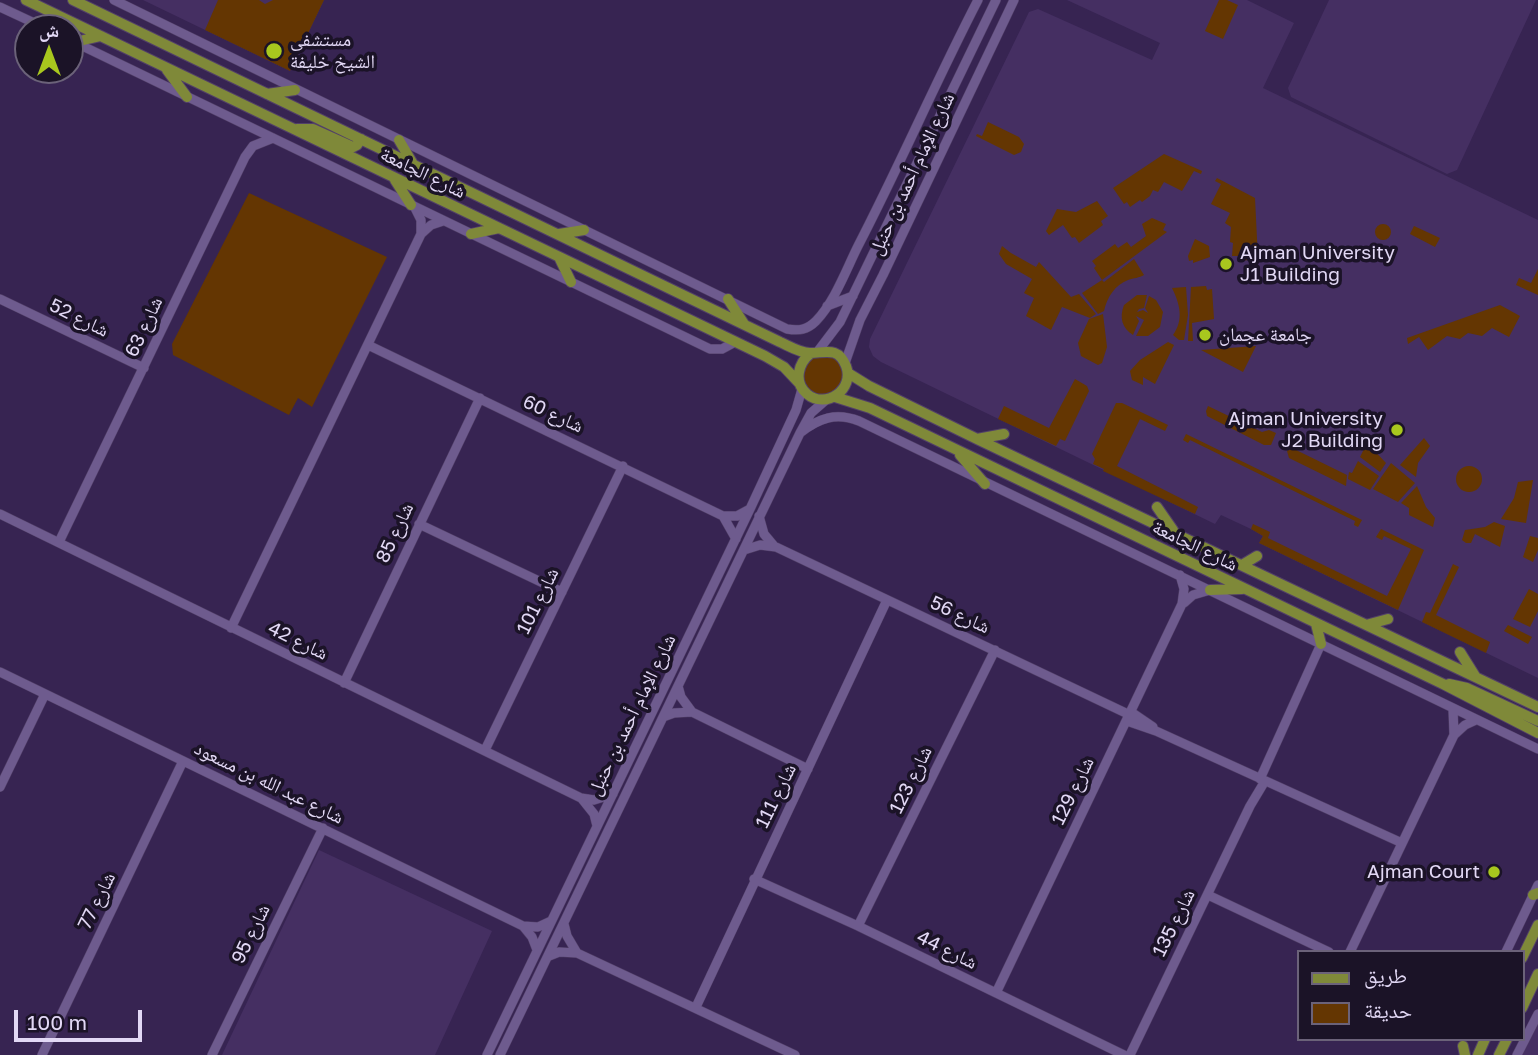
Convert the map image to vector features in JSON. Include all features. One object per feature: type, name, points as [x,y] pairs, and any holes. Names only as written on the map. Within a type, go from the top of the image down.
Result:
[{"type":"main road","name":"شارع الجامعة","points":[[26,0],[775,361],[801,386]]},
{"type":"main road","name":"شارع الجامعة","points":[[73,0],[746,326],[790,346],[815,352]]},
{"type":"main road","points":[[84,39],[101,36]]},
{"type":"main road","points":[[165,68],[187,96]]},
{"type":"main road","points":[[267,94],[295,90]]},
{"type":"main road","points":[[295,129],[313,130],[353,147],[361,139]]},
{"type":"main road","points":[[399,140],[413,164]]},
{"type":"main road","points":[[393,178],[412,206]]},
{"type":"main road","points":[[471,234],[499,228]]},
{"type":"main road","points":[[559,234],[584,230]]},
{"type":"main road","points":[[559,257],[571,282]]},
{"type":"main road","points":[[728,299],[746,326]]},
{"type":"main road","points":[[815,352],[833,352],[846,368],[846,384],[831,398],[810,396],[801,386],[798,377],[801,363],[815,352]]},
{"type":"main road","name":"شارع الجامعة","points":[[846,368],[869,386],[977,439],[1538,707]]},
{"type":"main road","name":"شارع الجامعة","points":[[831,398],[861,404],[1443,684],[1538,733]]},
{"type":"main road","points":[[977,439],[1004,434]]},
{"type":"main road","points":[[956,450],[985,484]]},
{"type":"main road","points":[[1157,507],[1174,532]]},
{"type":"main road","points":[[1242,565],[1257,556]]},
{"type":"main road","points":[[1210,590],[1243,589]]},
{"type":"main road","points":[[1366,625],[1388,620]]},
{"type":"main road","points":[[1316,624],[1321,644]]},
{"type":"main road","points":[[1460,652],[1475,676]]},
{"type":"main road","points":[[1443,684],[1467,688],[1538,721]]},
{"type":"main road","points":[[1524,954],[1538,925]]},
{"type":"main road","points":[[1524,1004],[1538,974]]},
{"type":"street","points":[[114,0],[787,329],[797,331],[815,322],[827,306],[978,0]]},
{"type":"street","name":"شارع الإمام أحمد بن حنبل","points":[[846,368],[859,320],[884,275],[1014,0]]},
{"type":"street","name":"شارع الإمام أحمد بن حنبل","points":[[815,352],[834,332],[853,296],[965,67],[993,2]]},
{"type":"street","points":[[0,7],[16,14]]},
{"type":"street","points":[[0,19],[10,11]]},
{"type":"street","points":[[84,47],[710,349],[722,349],[735,342]]},
{"type":"street","points":[[943,70],[965,67]]},
{"type":"street","name":"شارع 63","points":[[59,542],[245,157],[259,142],[273,138]]},
{"type":"street","points":[[412,206],[421,220],[421,234]]},
{"type":"street","points":[[231,628],[421,234],[431,225],[443,221]]},
{"type":"street","points":[[866,230],[878,246]]},
{"type":"street","points":[[827,306],[853,296]]},
{"type":"street","name":"شارع 52","points":[[2,304],[144,368]]},
{"type":"street","name":"شارع 60","points":[[368,345],[723,516]]},
{"type":"street","name":"شارع الإمام أحمد بن حنبل","points":[[487,1055],[736,539],[796,410],[801,386]]},
{"type":"street","name":"شارع 85","points":[[344,683],[480,398]]},
{"type":"street","name":"شارع الإمام أحمد بن حنبل","points":[[500,1055],[800,433],[811,413],[831,398]]},
{"type":"street","points":[[800,433],[822,418],[850,418],[1538,749]]},
{"type":"street","name":"شارع 101","points":[[485,750],[623,466]]},
{"type":"street","points":[[736,539],[723,516],[737,516],[750,509]]},
{"type":"street","name":"شارع 42","points":[[0,514],[581,798]]},
{"type":"street","points":[[759,516],[764,534],[776,547]]},
{"type":"street","points":[[419,524],[562,592]]},
{"type":"street","points":[[744,550],[760,545],[776,547]]},
{"type":"street","name":"شارع 56","points":[[776,547],[1401,846]]},
{"type":"street","name":"شارع 129","points":[[996,993],[1182,604],[1184,589],[1180,575]]},
{"type":"street","points":[[1182,604],[1193,595],[1210,590]]},
{"type":"street","name":"شارع 111","points":[[695,1007],[887,600]]},
{"type":"street","name":"شارع 135","points":[[1130,1055],[1250,806],[1321,644]]},
{"type":"street","name":"شارع 123","points":[[858,926],[995,650]]},
{"type":"street","name":"شارع عبد الله بن مسعود","points":[[0,672],[523,926]]},
{"type":"street","points":[[678,685],[681,697],[692,712],[808,769]]},
{"type":"street","points":[[0,787],[45,694]]},
{"type":"street","points":[[1351,950],[1454,735],[1453,709]]},
{"type":"street","points":[[663,717],[692,712]]},
{"type":"street","points":[[1454,735],[1476,720]]},
{"type":"street","name":"شارع 77","points":[[42,1055],[183,761]]},
{"type":"street","points":[[581,798],[594,800],[613,794]]},
{"type":"street","points":[[581,798],[594,814],[597,827]]},
{"type":"street","name":"شارع 95","points":[[212,1055],[323,828]]},
{"type":"street","name":"شارع 44","points":[[754,879],[858,926],[1124,1055]]},
{"type":"street","points":[[1507,950],[1536,891]]},
{"type":"street","points":[[1208,895],[1325,950]]},
{"type":"street","points":[[523,926],[538,927],[551,921]]},
{"type":"street","points":[[564,924],[567,936],[577,953]]},
{"type":"street","points":[[523,926],[532,937],[537,950]]},
{"type":"street","points":[[549,956],[559,952],[577,953],[794,1055]]},
{"type":"street","points":[[1517,1055],[1538,1014]]},
{"type":"shaded area","name":"مستشفى الشيخ خليفة","points":[[143,0],[324,0],[290,71]]},
{"type":"shaded area","name":"جامعة عجمان","points":[[1067,0],[1247,0],[1294,23],[1263,88],[1538,220],[1538,678],[1259,543],[1263,536],[1251,529],[1221,515],[1215,524],[873,356],[869,347],[870,339],[1029,12],[1038,9],[1152,60],[1160,43]]},
{"type":"shaded area","points":[[1329,0],[1536,0],[1457,170],[1447,174],[1291,97],[1288,88]]},
{"type":"shaded area","points":[[319,850],[492,931],[435,1055],[222,1055]]},
{"type":"shaded area","points":[[1538,1022],[1538,1055],[1522,1055]]},
{"type":"green space","name":"مستشفى الشيخ خليفة","points":[[218,0],[259,0],[265,4],[273,0],[324,0],[290,71],[205,30]]},
{"type":"green space","points":[[1219,0],[1238,5],[1223,39],[1205,31]]},
{"type":"green space","points":[[988,122],[1019,137],[1024,144],[1021,152],[1014,155],[976,136],[982,136]]},
{"type":"green space","points":[[1164,154],[1202,171],[1201,174],[1194,171],[1182,191],[1164,182],[1158,192],[1153,190],[1142,202],[1140,200],[1130,207],[1127,202],[1124,204],[1113,188]]},
{"type":"green space","points":[[1217,178],[1255,198],[1258,259],[1239,261],[1238,256],[1232,256],[1231,227],[1225,223],[1230,213],[1211,204],[1221,184],[1215,181]]},
{"type":"green space","points":[[249,193],[387,257],[312,407],[298,398],[289,415],[173,355],[172,344]]},
{"type":"green space","points":[[1097,201],[1108,216],[1101,221],[1103,225],[1079,243],[1063,225],[1049,235],[1046,231],[1057,209],[1076,212]]},
{"type":"green space","points":[[1152,218],[1166,224],[1163,230],[1167,232],[1102,280],[1092,261],[1115,244],[1118,248],[1127,242],[1131,247],[1146,236],[1142,224]]},
{"type":"green space","points":[[1380,224],[1386,224],[1391,232],[1389,238],[1380,240],[1375,235],[1375,229]]},
{"type":"green space","points":[[1414,226],[1440,238],[1435,247],[1410,234]]},
{"type":"green space","points":[[1195,239],[1209,246],[1210,257],[1193,263],[1188,256]]},
{"type":"green space","points":[[1002,246],[1036,267],[1039,262],[1071,297],[1079,294],[1096,314],[1090,318],[1062,307],[1051,330],[1026,316],[1034,298],[1024,293],[1032,279],[1006,264],[999,254]]},
{"type":"green space","points":[[1134,259],[1144,275],[1115,288],[1104,311],[1098,314],[1082,293],[1102,280],[1104,282]]},
{"type":"green space","points":[[1538,269],[1538,295],[1516,285],[1519,278],[1531,283]]},
{"type":"green space","points":[[1206,286],[1207,290],[1212,289],[1214,319],[1192,323],[1193,341],[1188,341],[1191,287]]},
{"type":"green space","points":[[1186,287],[1188,315],[1184,340],[1179,340],[1173,335],[1179,324],[1180,312],[1172,288]]},
{"type":"green space","points":[[1137,295],[1147,295],[1144,308],[1137,312],[1143,310],[1148,313],[1145,308],[1149,296],[1156,300],[1163,312],[1160,327],[1148,336],[1136,336],[1144,320],[1136,316],[1139,321],[1133,335],[1122,322],[1124,305]]},
{"type":"green space","points":[[1500,305],[1520,316],[1509,337],[1492,328],[1482,336],[1468,333],[1460,339],[1447,336],[1428,350],[1419,337],[1408,344],[1407,338]]},
{"type":"green space","points":[[1103,314],[1107,347],[1102,363],[1098,365],[1081,356],[1078,343],[1089,319]]},
{"type":"green space","points":[[1168,342],[1174,345],[1155,384],[1143,377],[1143,385],[1132,380],[1130,371],[1140,360]]},
{"type":"green space","points":[[1256,346],[1243,372],[1201,350]]},
{"type":"green space","points":[[810,357],[836,357],[844,369],[842,386],[830,395],[813,394],[803,376]]},
{"type":"green space","points":[[1075,379],[1087,386],[1089,391],[1065,441],[1060,439],[1056,446],[998,419],[1004,406],[1049,428]]},
{"type":"green space","points":[[1116,403],[1122,403],[1168,425],[1165,431],[1140,419],[1117,466],[1198,507],[1195,514],[1093,464],[1095,459],[1092,454]]},
{"type":"green space","points":[[1208,406],[1262,432],[1269,430],[1276,433],[1271,445],[1264,445],[1207,416]]},
{"type":"green space","points":[[1186,434],[1362,520],[1358,527],[1354,525],[1355,521],[1190,440],[1188,443],[1183,440]]},
{"type":"green space","points":[[1424,438],[1430,446],[1418,463],[1416,477],[1400,465]]},
{"type":"green space","points":[[1367,443],[1386,463],[1380,472],[1360,457]]},
{"type":"green space","points":[[1292,448],[1347,475],[1346,486],[1289,458],[1287,451]]},
{"type":"green space","points":[[1358,461],[1379,476],[1370,490],[1348,479],[1349,472],[1352,473]]},
{"type":"green space","points":[[1391,463],[1415,483],[1398,502],[1373,489]]},
{"type":"green space","points":[[1469,466],[1479,469],[1482,479],[1479,489],[1469,492],[1459,489],[1456,479],[1459,469]]},
{"type":"green space","points":[[1533,480],[1526,523],[1501,519],[1514,498],[1518,482]]},
{"type":"green space","points":[[1417,486],[1426,507],[1435,518],[1433,527],[1409,515],[1409,508],[1401,503]]},
{"type":"green space","points":[[1494,522],[1505,526],[1500,547],[1475,534],[1471,543],[1462,540],[1465,530],[1485,527]]},
{"type":"green space","points":[[1253,524],[1270,532],[1268,538],[1387,596],[1411,549],[1384,536],[1382,540],[1376,537],[1381,529],[1424,550],[1398,610],[1259,543],[1263,536],[1251,529]]},
{"type":"green space","points":[[1530,536],[1538,538],[1538,550],[1533,562],[1523,557]]},
{"type":"green space","points":[[1453,564],[1459,567],[1436,615],[1490,642],[1486,653],[1422,622],[1426,612],[1430,613]]},
{"type":"green space","points":[[1529,589],[1538,594],[1538,611],[1530,627],[1513,619]]},
{"type":"green space","points":[[1508,625],[1532,637],[1528,644],[1504,631]]},
{"type":"place","name":"مستشفى الشيخ خليفة","points":[[274,51]]},
{"type":"place","name":"Ajman University J1 Building","points":[[1226,264]]},
{"type":"place","name":"جامعة عجمان","points":[[1205,335]]},
{"type":"place","name":"Ajman University J2 Building","points":[[1397,430]]},
{"type":"place","name":"Ajman Court","points":[[1494,872]]}]
